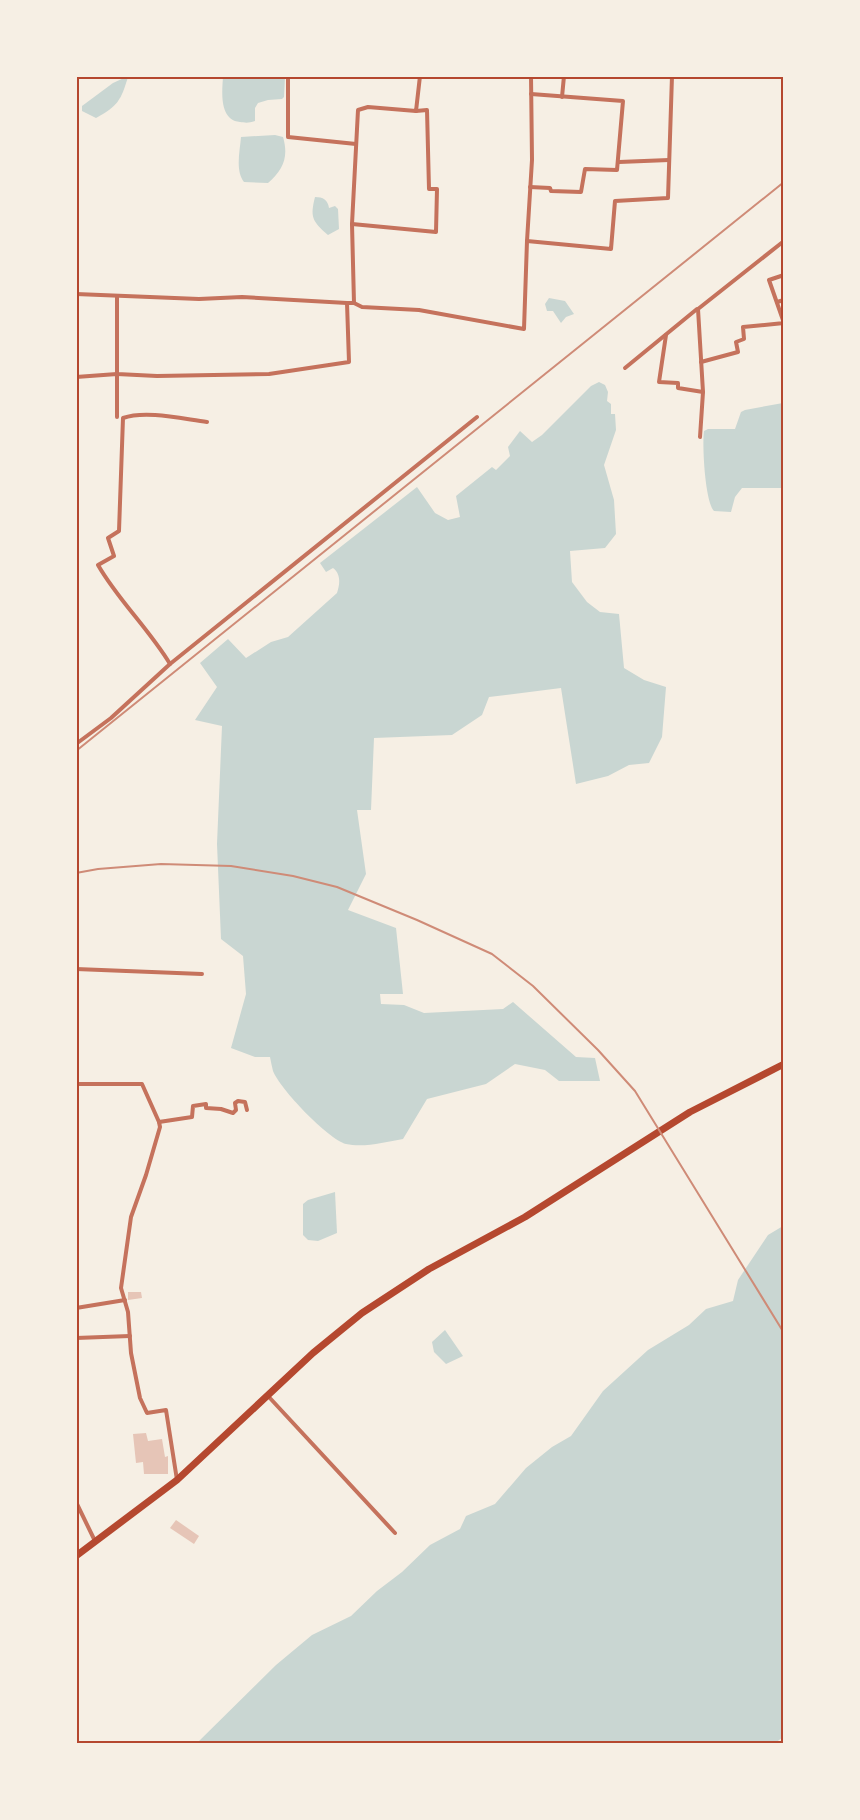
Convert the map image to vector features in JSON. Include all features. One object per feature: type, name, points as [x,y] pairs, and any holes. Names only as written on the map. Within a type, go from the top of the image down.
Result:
[{"type":"highway","points":[[76,1556],[177,1480],[313,1353],[362,1313],[429,1269],[525,1217],[690,1112],[783,1064]]},
{"type":"street","points":[[288,76],[288,137],[356,144]]},
{"type":"street","points":[[416,111],[420,76]]},
{"type":"street","points":[[76,294],[199,299],[242,297],[354,303],[362,307],[419,310],[524,328],[530,187],[531,76]]},
{"type":"street","points":[[562,97],[564,76]]},
{"type":"street","points":[[527,241],[611,249],[615,201],[668,198],[672,76]]},
{"type":"street","points":[[530,187],[550,188],[551,191],[581,192],[585,169],[617,170],[623,101],[531,94]]},
{"type":"street","points":[[352,224],[436,232],[437,189],[429,189],[427,110],[363,107],[358,110],[352,224],[354,303]]},
{"type":"street","points":[[619,162],[669,160]]},
{"type":"street","points":[[626,368],[783,241]]},
{"type":"street","points":[[701,362],[738,351],[736,342],[744,339],[743,327],[783,323],[769,280],[783,275]]},
{"type":"street","points":[[117,297],[117,417]]},
{"type":"street","points":[[777,302],[783,300]]},
{"type":"street","points":[[76,377],[117,374],[157,376],[269,374],[349,362],[347,303]]},
{"type":"street","points":[[698,309],[703,392],[700,437]]},
{"type":"street","points":[[666,335],[659,382],[678,383],[678,388],[703,392]]},
{"type":"street","points":[[170,664],[157,643],[98,565],[114,556],[108,538],[120,531],[123,418],[159,416],[207,422]]},
{"type":"street","points":[[76,744],[111,718],[170,664],[477,417]]},
{"type":"street","points":[[76,969],[202,974]]},
{"type":"street","points":[[76,1084],[141,1084],[159,1122],[160,1127],[146,1174],[130,1217],[121,1288],[128,1312],[131,1353],[140,1398],[147,1413],[166,1410],[177,1480]]},
{"type":"street","points":[[159,1122],[192,1117],[193,1106],[198,1104],[206,1104],[206,1108],[233,1113],[236,1110],[235,1103],[238,1101],[245,1102],[247,1110]]},
{"type":"street","points":[[76,1308],[125,1300]]},
{"type":"street","points":[[76,1338],[130,1336]]},
{"type":"street","points":[[268,1396],[395,1533]]},
{"type":"street","points":[[76,1502],[95,1541]]},
{"type":"shaded area","points":[[128,77],[121,97],[109,110],[96,118],[82,111],[82,106],[113,83]]},
{"type":"shaded area","points":[[223,77],[285,77],[284,97],[258,103],[255,108],[255,121],[246,123],[233,120],[228,116],[223,104]]},
{"type":"shaded area","points":[[275,135],[283,137],[285,144],[285,157],[278,173],[268,183],[244,182],[239,166],[241,137]]},
{"type":"shaded area","points":[[315,197],[325,200],[329,208],[335,206],[338,209],[339,229],[328,235],[314,218]]},
{"type":"shaded area","points":[[549,298],[565,301],[574,314],[566,317],[561,323],[553,311],[547,311],[545,304]]},
{"type":"shaded area","points":[[599,382],[605,385],[608,392],[607,401],[611,404],[611,414],[615,414],[616,430],[604,465],[614,500],[616,534],[605,548],[570,551],[572,582],[587,602],[600,612],[619,614],[624,668],[644,680],[666,687],[662,737],[649,763],[629,765],[608,776],[576,784],[561,688],[489,697],[482,715],[452,735],[374,738],[371,810],[357,810],[366,874],[348,910],[396,928],[403,994],[380,994],[381,1004],[404,1005],[424,1013],[503,1009],[513,1002],[576,1057],[595,1058],[600,1081],[559,1081],[545,1070],[515,1064],[486,1084],[427,1099],[403,1139],[367,1145],[346,1144],[328,1133],[294,1101],[277,1079],[270,1057],[255,1057],[231,1048],[246,994],[243,956],[221,939],[217,844],[222,726],[195,720],[217,687],[200,663],[228,639],[246,658],[271,642],[288,637],[337,593],[339,576],[333,568],[326,572],[320,563],[417,487],[435,513],[448,520],[460,517],[456,496],[492,467],[496,470],[510,456],[508,447],[520,431],[532,442],[542,435],[591,386]]},
{"type":"shaded area","points":[[783,403],[783,488],[742,488],[735,497],[731,512],[714,511],[706,485],[704,431],[735,429],[741,412]]},
{"type":"shaded area","points":[[335,1192],[337,1233],[318,1241],[308,1240],[303,1235],[303,1204],[308,1200]]},
{"type":"shaded area","points":[[783,1226],[783,1737],[774,1744],[197,1743],[276,1665],[312,1635],[351,1616],[430,1545],[460,1529],[466,1516],[495,1504],[526,1468],[552,1447],[571,1436],[603,1391],[648,1350],[689,1325],[706,1309],[733,1301],[738,1280],[768,1235]]},
{"type":"shaded area","points":[[445,1330],[463,1356],[446,1364],[434,1352],[432,1342]]},
{"type":"building","points":[[128,1292],[141,1292],[142,1298],[128,1300]]},
{"type":"building","points":[[146,1433],[148,1441],[162,1439],[165,1457],[168,1456],[168,1474],[144,1474],[143,1462],[136,1463],[133,1434]]},
{"type":"building","points":[[176,1520],[199,1536],[194,1544],[170,1528]]},
{"type":"railway","points":[[76,751],[784,182]]},
{"type":"railway","points":[[76,873],[161,864],[231,866],[293,876],[337,887],[492,954],[533,986],[598,1050],[635,1091],[784,1333]]}]
